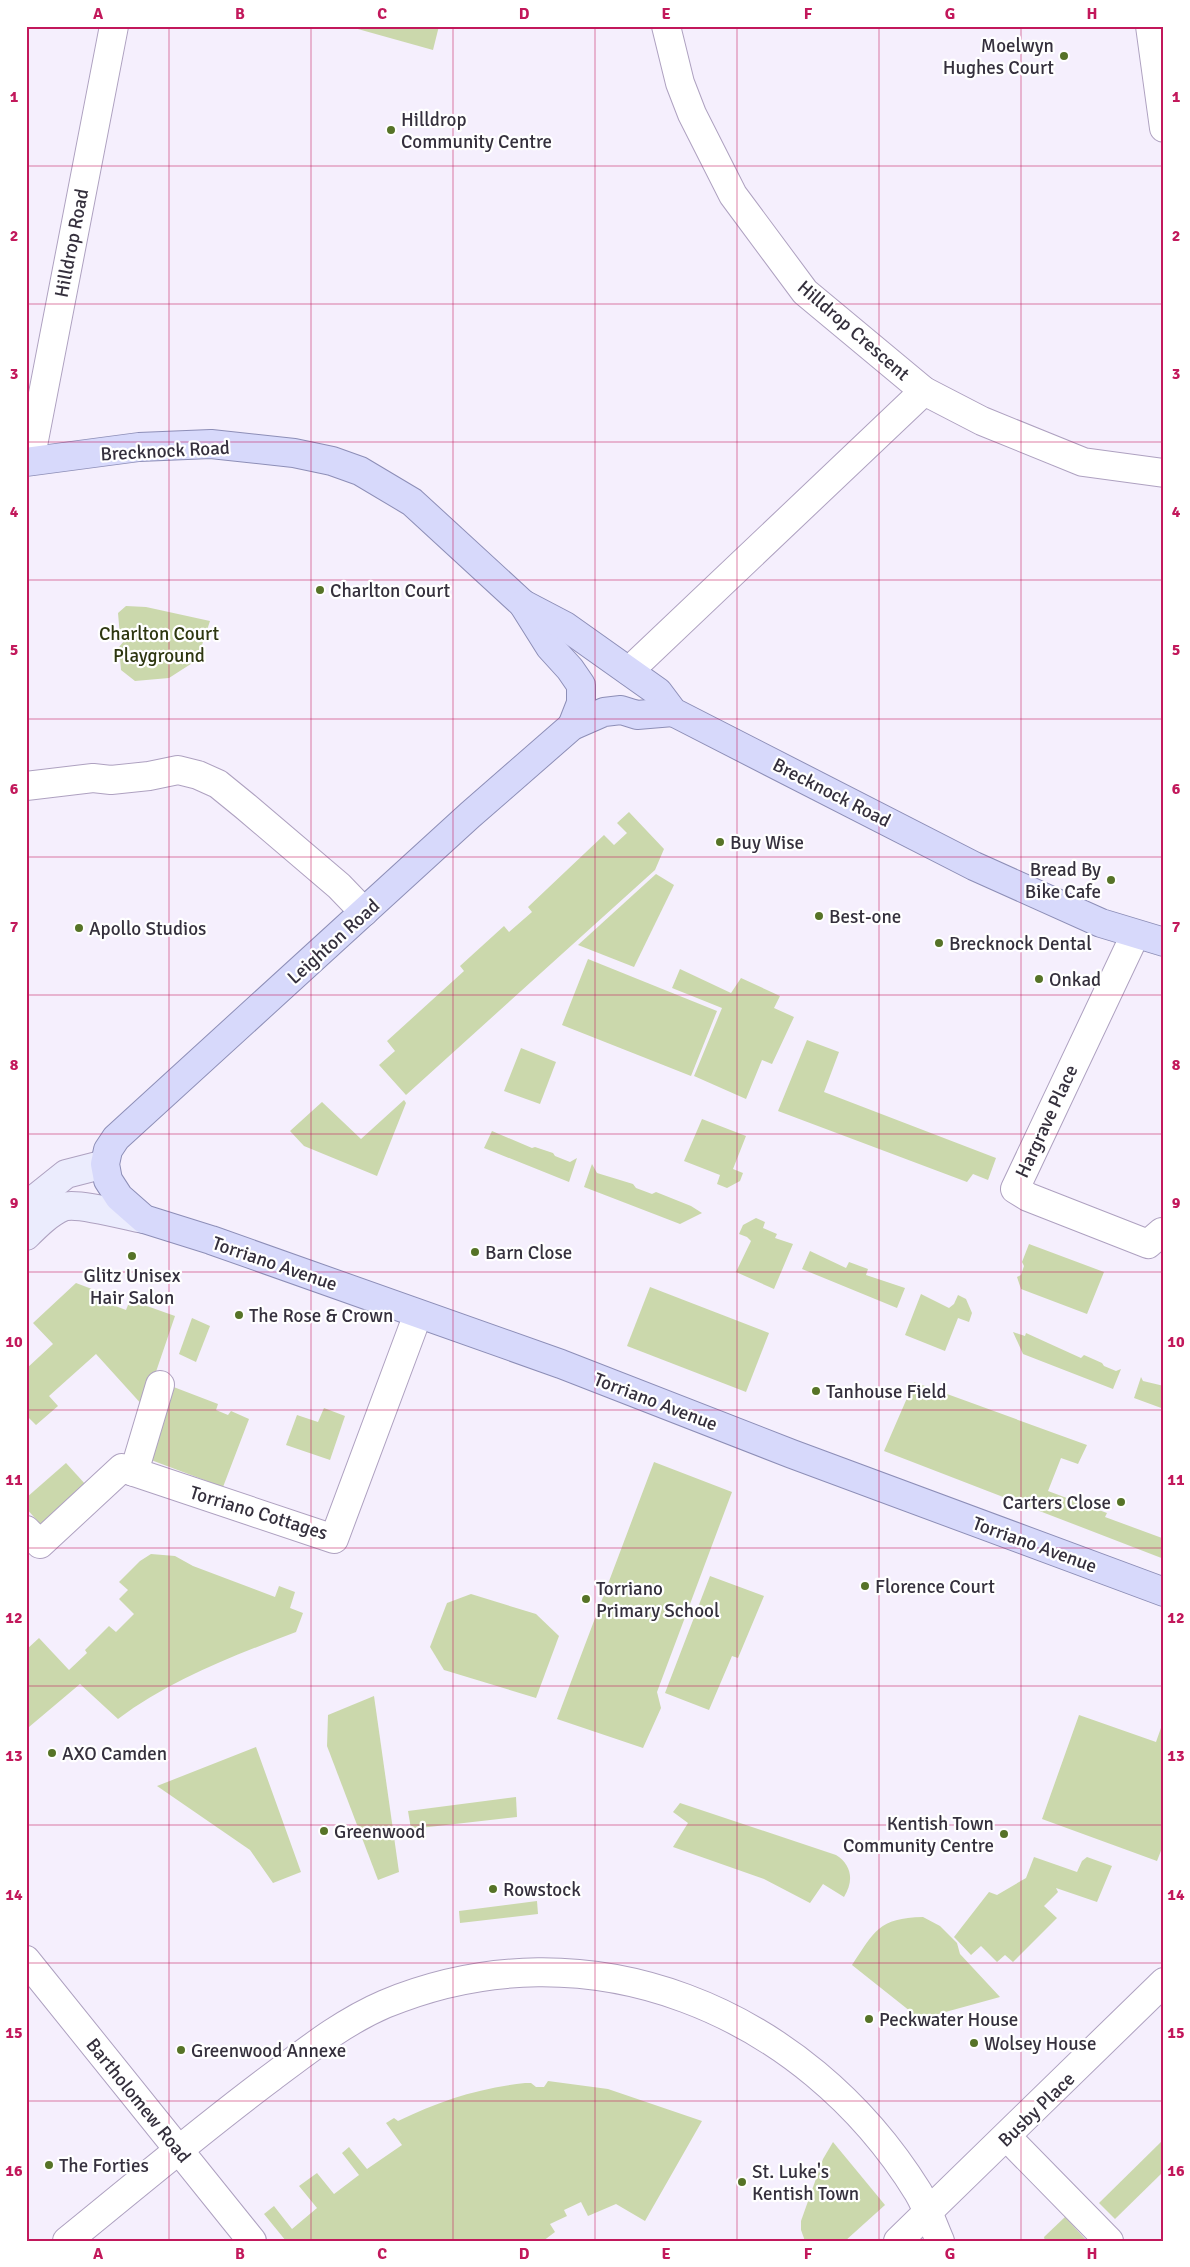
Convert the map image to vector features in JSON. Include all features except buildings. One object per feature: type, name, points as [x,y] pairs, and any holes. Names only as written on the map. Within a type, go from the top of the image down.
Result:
[{"type":"main road","name":"Brecknock Road","points":[[28,461],[139,447],[211,444],[253,448],[332,461],[360,471],[412,502],[523,604],[565,626],[629,671],[658,692],[673,712],[974,866],[1052,902],[1135,935],[1164,942]]},
{"type":"main road","name":"Brecknock Road","points":[[523,604],[550,647],[570,668],[581,685],[581,703],[572,726]]},
{"type":"main road","points":[[572,726],[604,712],[621,710],[637,715],[673,712]]},
{"type":"main road","name":"Leighton Road","points":[[105,1164],[108,1150],[116,1138],[470,815],[572,726]]},
{"type":"main road","points":[[105,1164],[108,1180],[119,1197],[144,1219]]},
{"type":"main road","name":"Torriano Avenue","points":[[144,1219],[583,1373],[800,1457],[1164,1592]]},
{"type":"street","name":"Hilldrop Road","points":[[28,461],[114,26]]},
{"type":"street","name":"Hilldrop Crescent","points":[[666,26],[680,83],[692,114],[733,195],[805,292],[924,392],[982,421],[1083,462],[1164,473]]},
{"type":"street","points":[[1150,26],[1164,128]]},
{"type":"street","name":"Hilldrop Crescent","points":[[629,671],[924,392]]},
{"type":"street","points":[[26,786],[93,778],[112,780],[149,776],[178,770],[198,775],[218,784],[238,800],[339,886],[364,912]]},
{"type":"street","name":"Hargrave Place","points":[[1135,935],[1015,1189],[1028,1197],[1148,1244],[1162,1232]]},
{"type":"street","points":[[31,1193],[77,1169],[105,1164]]},
{"type":"street","points":[[26,1236],[51,1214],[65,1206],[79,1206],[144,1219]]},
{"type":"street","name":"Torriano Cottages","points":[[134,1472],[334,1539],[418,1314]]},
{"type":"street","points":[[31,1544],[122,1468],[134,1472],[160,1385]]},
{"type":"street","name":"Bartholomew Road","points":[[26,1960],[252,2241]]},
{"type":"street","points":[[67,2241],[238,2102],[324,2038],[384,2005],[441,1986],[494,1975],[521,1972],[574,1974],[619,1980],[703,2004],[777,2043],[847,2102],[899,2166],[919,2194],[940,2241]]},
{"type":"street","name":"Busby Place","points":[[898,2241],[1007,2137],[1164,1982]]},
{"type":"street","points":[[1007,2137],[1109,2241]]},
{"type":"green space","points":[[347,26],[439,26],[433,50]]},
{"type":"green space","name":"Charlton Court Playground","points":[[126,606],[146,607],[210,621],[197,660],[169,678],[135,681],[121,670],[119,647],[125,640],[120,636],[118,613]]},
{"type":"green space","points":[[629,812],[664,849],[655,870],[406,1095],[379,1065],[395,1051],[387,1041],[464,971],[460,966],[504,926],[509,932],[532,912],[528,907],[604,835],[614,845],[627,833],[617,823]]},
{"type":"green space","points":[[656,874],[674,885],[634,967],[578,945]]},
{"type":"green space","points":[[588,959],[717,1011],[691,1076],[562,1025]]},
{"type":"green space","points":[[680,969],[731,993],[741,978],[780,996],[774,1008],[794,1017],[772,1064],[762,1060],[746,1099],[694,1076],[722,1008],[672,988]]},
{"type":"green space","points":[[807,1040],[839,1052],[824,1092],[996,1158],[988,1180],[973,1174],[967,1182],[778,1111]]},
{"type":"green space","points":[[521,1048],[556,1062],[540,1104],[504,1091]]},
{"type":"green space","points":[[404,1100],[406,1103],[377,1176],[304,1146],[290,1131],[322,1102],[361,1139]]},
{"type":"green space","points":[[702,1119],[746,1136],[733,1169],[743,1173],[740,1181],[727,1188],[717,1184],[720,1175],[684,1161]]},
{"type":"green space","points":[[492,1131],[532,1148],[535,1147],[553,1153],[555,1156],[570,1162],[577,1158],[569,1182],[484,1148]]},
{"type":"green space","points":[[592,1164],[597,1173],[633,1184],[636,1188],[652,1194],[656,1192],[691,1206],[702,1213],[680,1224],[584,1187]]},
{"type":"green space","points":[[756,1218],[765,1222],[763,1228],[777,1234],[775,1238],[793,1244],[774,1289],[736,1272],[751,1241],[739,1234],[743,1225]]},
{"type":"green space","points":[[1029,1244],[1104,1272],[1087,1314],[1021,1289],[1017,1277],[1021,1275],[1024,1266],[1022,1262]]},
{"type":"green space","points":[[810,1251],[846,1268],[849,1262],[868,1269],[866,1275],[905,1288],[897,1308],[802,1269]]},
{"type":"green space","points":[[76,1283],[105,1294],[102,1301],[126,1310],[130,1300],[175,1316],[144,1407],[96,1354],[49,1396],[58,1406],[36,1425],[26,1415],[26,1369],[53,1344],[33,1323]]},
{"type":"green space","points":[[650,1287],[769,1333],[746,1392],[627,1346]]},
{"type":"green space","points":[[921,1294],[949,1308],[954,1304],[958,1295],[966,1299],[972,1313],[969,1322],[958,1318],[945,1351],[905,1335]]},
{"type":"green space","points":[[192,1318],[210,1326],[196,1362],[179,1354]]},
{"type":"green space","points":[[1013,1332],[1025,1336],[1026,1333],[1081,1358],[1084,1355],[1116,1371],[1121,1369],[1113,1389],[1023,1354]]},
{"type":"green space","points":[[1141,1377],[1143,1381],[1164,1386],[1164,1409],[1134,1398]]},
{"type":"green space","points":[[914,1382],[1087,1445],[1078,1464],[1061,1458],[1048,1491],[1107,1513],[1105,1517],[1162,1538],[1164,1535],[1164,1559],[884,1451]]},
{"type":"green space","points":[[171,1386],[218,1404],[216,1410],[228,1415],[231,1411],[249,1419],[223,1487],[151,1460]]},
{"type":"green space","points":[[324,1408],[345,1416],[330,1460],[286,1445],[297,1415],[318,1422]]},
{"type":"green space","points":[[654,1462],[732,1492],[657,1692],[661,1708],[643,1748],[557,1719]]},
{"type":"green space","points":[[66,1463],[86,1485],[41,1525],[26,1508],[26,1498]]},
{"type":"green space","points":[[151,1554],[175,1556],[193,1566],[275,1597],[279,1586],[295,1592],[290,1608],[303,1613],[296,1632],[227,1659],[181,1680],[118,1719],[80,1684],[29,1727],[26,1724],[26,1650],[39,1638],[69,1670],[87,1653],[85,1650],[109,1626],[116,1632],[134,1614],[119,1599],[128,1590],[119,1582],[140,1561]]},
{"type":"green space","points":[[710,1576],[764,1596],[738,1658],[732,1656],[709,1710],[665,1693]]},
{"type":"green space","points":[[471,1594],[536,1614],[559,1636],[536,1698],[444,1670],[430,1647],[447,1603]]},
{"type":"green space","points":[[374,1696],[399,1872],[378,1880],[327,1746],[328,1715]]},
{"type":"green space","points":[[1079,1715],[1156,1742],[1162,1725],[1164,1725],[1164,1843],[1157,1861],[1042,1819]]},
{"type":"green space","points":[[256,1747],[301,1872],[273,1883],[250,1850],[157,1786]]},
{"type":"green space","points":[[516,1797],[517,1817],[411,1829],[408,1811]]},
{"type":"green space","points":[[680,1803],[836,1855],[848,1868],[850,1874],[849,1885],[844,1897],[823,1884],[810,1903],[764,1879],[673,1847],[688,1823],[673,1812]]},
{"type":"green space","points":[[1034,1857],[1077,1872],[1082,1861],[1087,1857],[1112,1866],[1097,1902],[1056,1888],[1058,1892],[1044,1906],[1057,1918],[1013,1962],[1005,1955],[997,1962],[981,1946],[971,1955],[954,1937],[989,1892],[997,1895],[1026,1878]]},
{"type":"green space","points":[[537,1901],[538,1914],[460,1923],[459,1911]]},
{"type":"green space","points":[[923,1917],[940,1926],[957,1943],[960,1954],[1000,1997],[920,2019],[852,1965],[866,1943],[879,1929],[896,1920]]},
{"type":"green space","points":[[548,2081],[608,2089],[702,2121],[645,2221],[616,2204],[588,2216],[581,2202],[564,2210],[567,2216],[550,2224],[555,2232],[543,2241],[286,2241],[264,2214],[274,2206],[292,2229],[317,2208],[299,2186],[317,2173],[334,2194],[359,2175],[342,2153],[349,2147],[367,2169],[402,2145],[386,2123],[394,2118],[398,2121],[429,2107],[475,2092],[525,2083],[531,2083],[536,2087],[544,2087]]},
{"type":"green space","points":[[1164,2139],[1164,2171],[1115,2219],[1099,2203]]},
{"type":"green space","points":[[833,2142],[885,2205],[845,2241],[805,2241],[801,2230],[801,2221],[823,2159]]},
{"type":"green space","points":[[1065,2217],[1087,2241],[1045,2241],[1044,2237]]},
{"type":"place","name":"Moelwyn Hughes Court","points":[[1064,56]]},
{"type":"place","name":"Hilldrop Community Centre","points":[[391,130]]},
{"type":"place","name":"Charlton Court","points":[[320,590]]},
{"type":"place","name":"Buy Wise","points":[[720,842]]},
{"type":"place","name":"Bread By Bike Cafe","points":[[1111,880]]},
{"type":"place","name":"Best-one","points":[[819,916]]},
{"type":"place","name":"Apollo Studios","points":[[79,928]]},
{"type":"place","name":"Brecknock Dental","points":[[939,943]]},
{"type":"place","name":"Onkad","points":[[1039,979]]},
{"type":"place","name":"Barn Close","points":[[475,1252]]},
{"type":"place","name":"Glitz Unisex Hair Salon","points":[[132,1256]]},
{"type":"place","name":"The Rose & Crown","points":[[239,1315]]},
{"type":"place","name":"Tanhouse Field","points":[[816,1391]]},
{"type":"place","name":"Carters Close","points":[[1121,1502]]},
{"type":"place","name":"Florence Court","points":[[865,1586]]},
{"type":"place","name":"Torriano Primary School","points":[[586,1599]]},
{"type":"place","name":"AXO Camden","points":[[52,1753]]},
{"type":"place","name":"Greenwood","points":[[324,1831]]},
{"type":"place","name":"Kentish Town Community Centre","points":[[1004,1834]]},
{"type":"place","name":"Rowstock","points":[[493,1889]]},
{"type":"place","name":"Peckwater House","points":[[869,2019]]},
{"type":"place","name":"Wolsey House","points":[[974,2043]]},
{"type":"place","name":"Greenwood Annexe","points":[[181,2050]]},
{"type":"place","name":"The Forties","points":[[49,2165]]},
{"type":"place","name":"St. Luke's Kentish Town","points":[[742,2182]]}]
